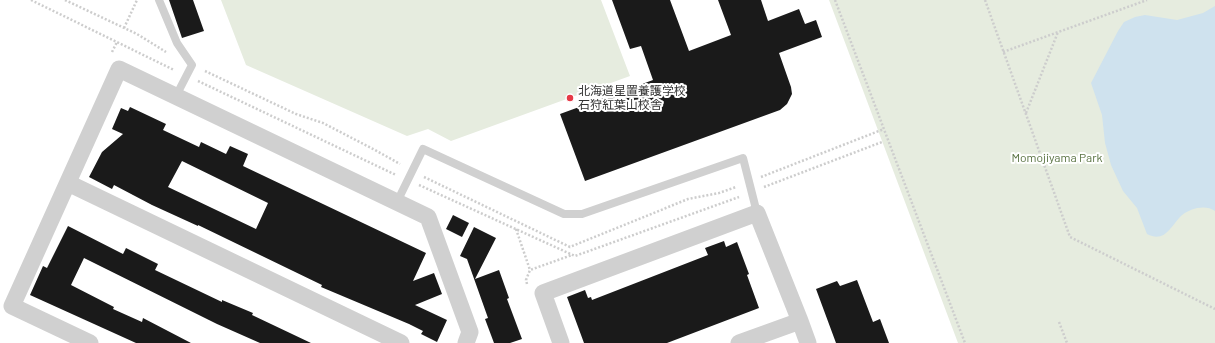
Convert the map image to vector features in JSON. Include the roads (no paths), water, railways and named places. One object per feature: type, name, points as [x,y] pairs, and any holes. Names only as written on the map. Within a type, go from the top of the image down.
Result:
[{"type":"street","points":[[90,343],[12,306],[119,69],[428,217],[470,332],[466,343]]},
{"type":"street","points":[[68,183],[401,343]]},
{"type":"street","points":[[561,343],[543,294],[757,213],[808,343]]},
{"type":"street","points":[[739,343],[800,321]]},
{"type":"lane","points":[[159,0],[177,43],[192,65],[176,96]]},
{"type":"lane","points":[[397,202],[423,149],[564,214],[582,214],[743,158],[757,213]]},
{"type":"water","points":[[1215,6],[1215,211],[1204,207],[1190,210],[1180,217],[1166,233],[1158,237],[1153,236],[1147,234],[1137,208],[1123,191],[1111,165],[1105,143],[1102,115],[1091,83],[1124,22],[1135,17],[1145,15],[1177,20],[1203,13]]},
{"type":"place","name":"北海道星置養護学校 石狩紅葉山校舎","points":[[570,98]]},
{"type":"park label","name":"Momojiyama Park","points":[[1057,158]]}]
